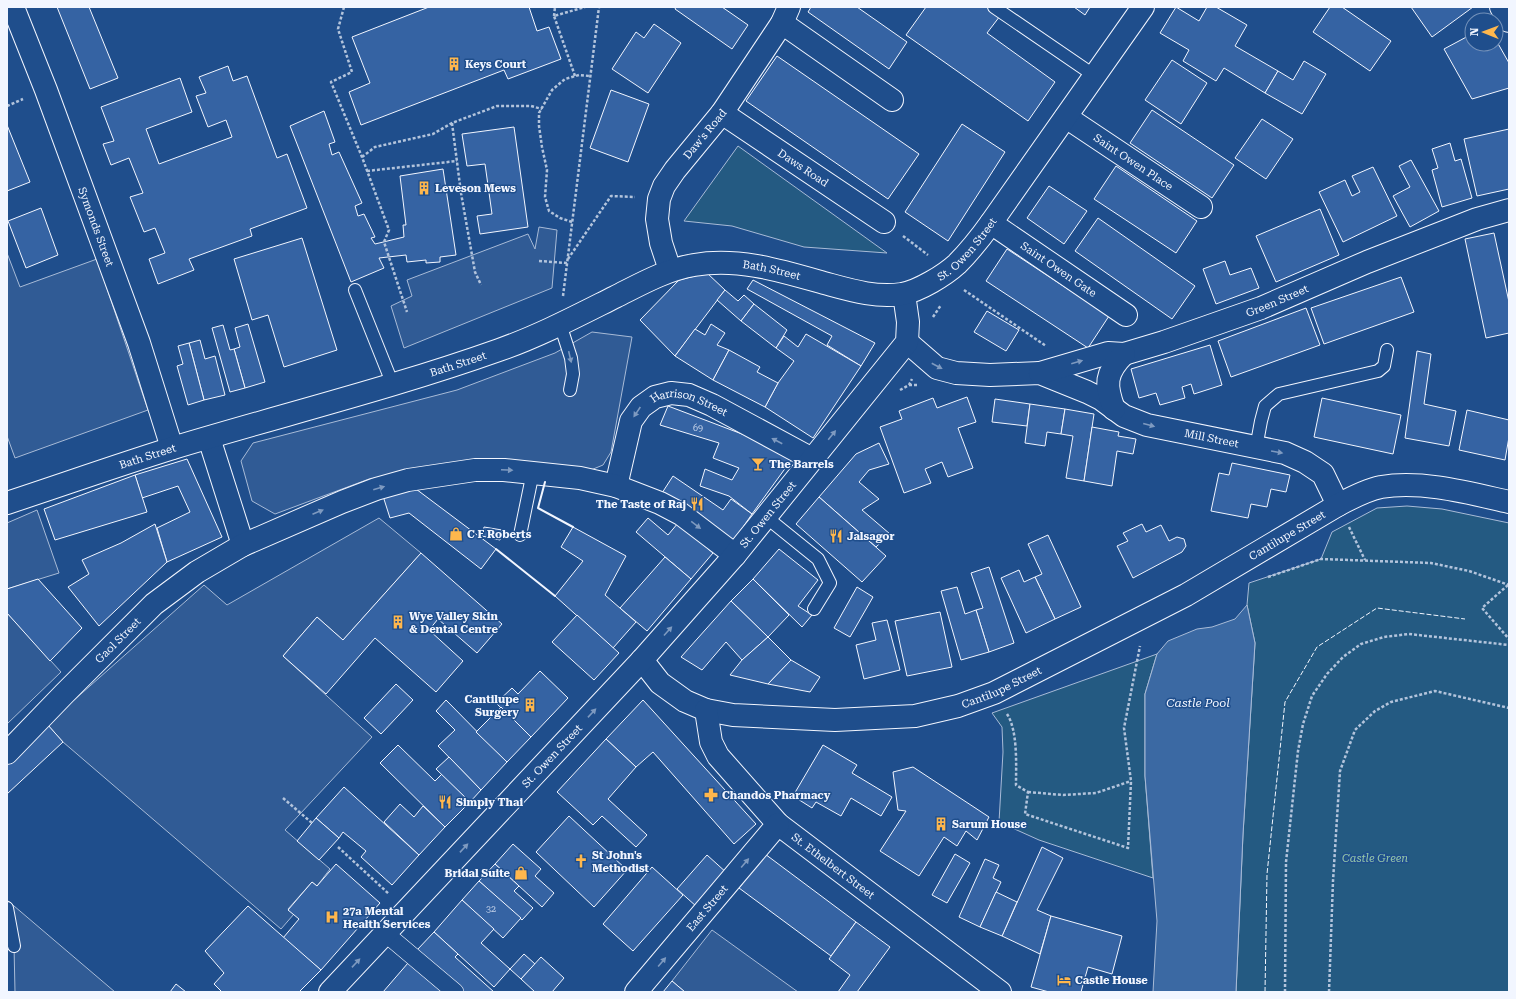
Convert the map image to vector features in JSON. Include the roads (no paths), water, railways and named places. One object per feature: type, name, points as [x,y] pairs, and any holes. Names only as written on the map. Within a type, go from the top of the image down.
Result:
[{"type":"main road","name":"Symonds Street","points":[[13,7],[46,90],[136,336],[172,448]]},
{"type":"main road","name":"St. Owen Street","points":[[904,294],[929,283],[950,280],[955,266],[970,250],[991,223],[1143,7]]},
{"type":"main road","points":[[1501,7],[1509,20]]},
{"type":"main road","points":[[785,15],[892,100]]},
{"type":"main road","name":"Daw's Road","points":[[670,270],[661,243],[657,219],[659,199],[664,186],[675,170],[722,113],[785,15]]},
{"type":"main road","name":"Daws Road","points":[[722,113],[884,222]]},
{"type":"main road","name":"Saint Owen Place","points":[[1066,117],[1201,207]]},
{"type":"main road","name":"Green Street","points":[[1040,373],[1108,352],[1124,354],[1164,342],[1261,308],[1367,262],[1477,219],[1509,210]]},
{"type":"main road","name":"Saint Owen Gate","points":[[991,223],[1126,315]]},
{"type":"main road","name":"Bath Street","points":[[7,503],[172,448],[440,371],[504,349],[560,324],[670,270],[697,264],[724,263],[750,265],[776,269],[855,292],[878,296],[904,294]]},
{"type":"main road","points":[[904,294],[908,322],[907,342]]},
{"type":"main road","name":"St. Owen Street","points":[[330,992],[642,660],[735,555],[907,342]]},
{"type":"main road","name":"Mill Street","points":[[907,342],[937,368],[956,373],[990,375],[1040,373],[1101,399],[1124,416],[1147,425],[1285,453],[1306,462],[1323,474],[1338,505]]},
{"type":"main road","points":[[1114,409],[1108,392],[1109,378],[1116,362],[1124,354]]},
{"type":"main road","name":"Harrison Street","points":[[616,486],[631,421],[641,407],[655,397],[671,393],[690,395],[706,402],[812,459]]},
{"type":"main road","points":[[209,438],[243,545]]},
{"type":"main road","name":"Gaol Street","points":[[7,753],[154,604],[197,572],[243,545],[294,522],[376,489],[408,480],[475,470],[504,470],[580,478],[616,486],[660,503],[681,514],[735,555]]},
{"type":"main road","points":[[1338,505],[1360,494],[1380,487],[1407,486],[1445,488],[1509,502]]},
{"type":"main road","name":"Cantilupe Street","points":[[642,660],[660,683],[685,701],[706,710],[733,715],[835,720],[915,716],[958,706],[994,693],[1186,595],[1338,505]]},
{"type":"main road","name":"St. Ethelbert Street","points":[[706,710],[711,742],[718,756],[778,824],[1000,992]]},
{"type":"main road","name":"East Street","points":[[636,992],[778,824]]},
{"type":"street","points":[[385,933],[455,992]]},
{"type":"lane","points":[[994,7],[1095,76]]},
{"type":"lane","points":[[354,290],[393,385]]},
{"type":"lane","points":[[560,324],[571,358],[573,374],[570,390]]},
{"type":"lane","points":[[1256,448],[1260,421],[1265,406],[1279,394],[1378,371],[1384,366],[1387,350]]},
{"type":"lane","points":[[520,535],[533,472]]},
{"type":"lane","points":[[766,517],[818,559],[830,583],[814,609]]},
{"type":"lane","points":[[7,908],[14,946]]},
{"type":"water","name":"Castle Pool","points":[[1247,605],[1255,643],[1243,834],[1236,992],[1153,992],[1157,921],[1145,776],[1145,694],[1157,654],[1168,641],[1197,629],[1212,627],[1235,619]]},
{"type":"place","name":"Keys Court","points":[[454,64]]},
{"type":"place","name":"Leveson Mews","points":[[424,188]]},
{"type":"place","name":"The Barrels","points":[[758,464]]},
{"type":"place","name":"The Taste of Raj","points":[[697,504]]},
{"type":"place","name":"C F Roberts","points":[[456,534]]},
{"type":"place","name":"Jalsagor","points":[[836,536]]},
{"type":"place","name":"Wye Valley Skin & Dental Centre","points":[[398,622]]},
{"type":"place","name":"Cantilupe Surgery","points":[[530,705]]},
{"type":"place","name":"Chandos Pharmacy","points":[[711,795]]},
{"type":"place","name":"Simply Thai","points":[[445,802]]},
{"type":"place","name":"Sarum House","points":[[941,824]]},
{"type":"place","name":"St John's Methodist","points":[[581,861]]},
{"type":"place","name":"Bridal Suite","points":[[521,873]]},
{"type":"place","name":"27a Mental Health Services","points":[[332,917]]},
{"type":"place","name":"Castle House","points":[[1064,980]]},
{"type":"park label","name":"Castle Green","points":[[1375,858]]}]
